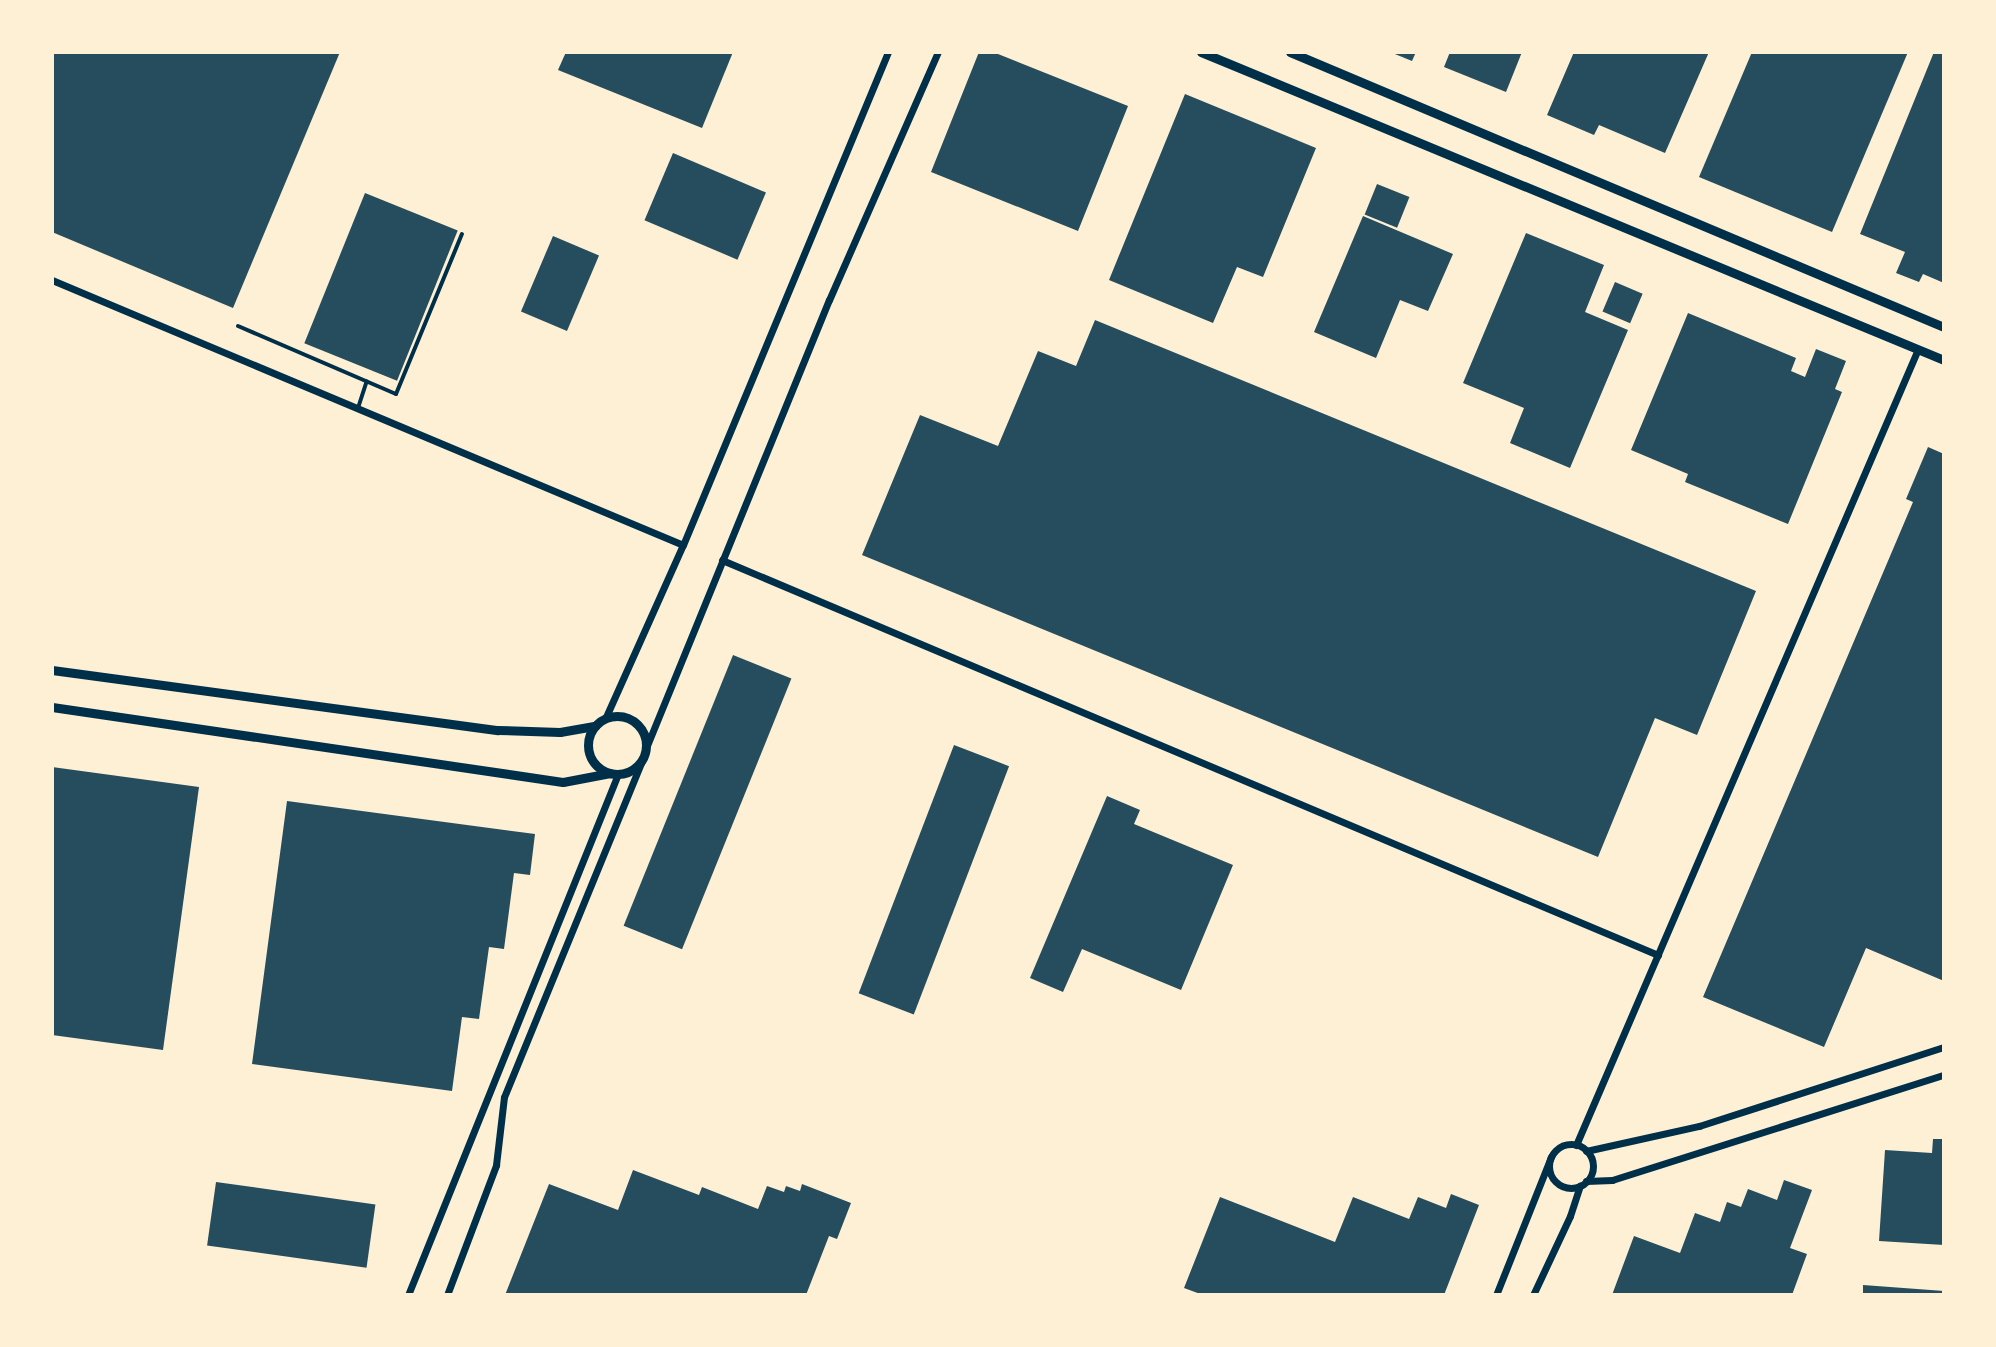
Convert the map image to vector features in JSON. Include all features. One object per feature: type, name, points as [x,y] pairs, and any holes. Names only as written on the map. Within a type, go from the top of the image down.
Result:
[{"type":"street","points":[[605,719],[683,545],[888,52]]},
{"type":"street","points":[[447,1295],[496,1165],[504,1097],[829,300],[938,52]]},
{"type":"street","points":[[1201,52],[1944,360]]},
{"type":"street","points":[[1290,52],[1944,327]]},
{"type":"street","points":[[52,280],[683,545]]},
{"type":"street","points":[[1576,1145],[1918,349]]},
{"type":"street","points":[[722,560],[1658,955]]},
{"type":"street","points":[[52,670],[498,730],[560,732],[595,726],[616,715],[632,720],[643,732],[645,752],[634,769],[563,782],[52,707]]},
{"type":"street","points":[[595,726],[588,741],[591,757],[614,773]]},
{"type":"street","points":[[408,1295],[614,773]]},
{"type":"street","points":[[1586,1151],[1699,1126],[1944,1047]]},
{"type":"street","points":[[1551,1157],[1550,1172],[1558,1184],[1612,1180],[1944,1075]]},
{"type":"street","points":[[1496,1295],[1551,1157],[1561,1146],[1576,1145],[1586,1151],[1592,1167],[1533,1295]]},
{"type":"lane","points":[[238,326],[396,394],[462,234]]},
{"type":"lane","points":[[358,408],[367,381]]},
{"type":"building","points":[[52,52],[340,52],[233,308],[52,232]]},
{"type":"building","points":[[566,52],[733,52],[702,128],[558,70]]},
{"type":"building","points":[[979,52],[993,52],[1128,106],[1078,231],[931,172]]},
{"type":"building","points":[[1390,52],[1416,52],[1412,61]]},
{"type":"building","points":[[1450,52],[1522,52],[1506,92],[1444,67]]},
{"type":"building","points":[[1574,52],[1709,52],[1665,153],[1599,125],[1594,135],[1547,115]]},
{"type":"building","points":[[1752,52],[1908,52],[1832,232],[1699,177]]},
{"type":"building","points":[[1934,52],[1944,52],[1944,283],[1923,274],[1919,282],[1896,273],[1905,252],[1860,234]]},
{"type":"building","points":[[1185,94],[1316,148],[1263,277],[1237,267],[1213,323],[1109,280]]},
{"type":"building","points":[[673,153],[766,192],[737,260],[644,220]]},
{"type":"building","points":[[1377,184],[1409,197],[1397,228],[1365,215]]},
{"type":"building","points":[[365,193],[458,230],[397,381],[304,343]]},
{"type":"building","points":[[1363,216],[1453,254],[1428,311],[1400,300],[1376,358],[1314,332]]},
{"type":"building","points":[[1526,233],[1604,265],[1585,312],[1628,330],[1570,468],[1510,443],[1524,408],[1463,383]]},
{"type":"building","points":[[553,236],[599,256],[567,331],[521,311]]},
{"type":"building","points":[[1615,282],[1643,294],[1630,323],[1602,311]]},
{"type":"building","points":[[1688,313],[1796,358],[1791,371],[1805,377],[1816,349],[1846,361],[1835,389],[1842,392],[1788,524],[1685,482],[1688,474],[1631,450]]},
{"type":"building","points":[[1095,320],[1756,591],[1697,735],[1655,718],[1598,857],[862,555],[920,415],[998,446],[1038,351],[1076,366]]},
{"type":"building","points":[[1928,447],[1944,454],[1944,981],[1866,948],[1824,1047],[1703,997],[1913,502],[1906,499]]},
{"type":"building","points":[[733,655],[791,679],[682,949],[624,926]]},
{"type":"building","points":[[954,745],[1009,766],[914,1014],[859,993]]},
{"type":"building","points":[[52,767],[199,787],[163,1050],[52,1035]]},
{"type":"building","points":[[1107,796],[1140,810],[1134,824],[1233,865],[1181,990],[1082,949],[1063,992],[1030,978]]},
{"type":"building","points":[[287,801],[535,834],[530,875],[514,873],[504,949],[489,947],[479,1019],[462,1017],[452,1091],[252,1064]]},
{"type":"building","points":[[1933,1139],[1944,1139],[1944,1245],[1879,1241],[1885,1150],[1932,1153]]},
{"type":"building","points":[[633,1170],[699,1195],[702,1187],[758,1209],[767,1186],[784,1192],[786,1186],[800,1191],[802,1184],[851,1203],[837,1239],[829,1236],[806,1295],[505,1295],[549,1184],[618,1210]]},
{"type":"building","points":[[1784,1180],[1812,1190],[1790,1248],[1807,1254],[1792,1295],[1612,1295],[1634,1236],[1680,1253],[1695,1213],[1720,1222],[1727,1202],[1741,1207],[1748,1189],[1777,1200]]},
{"type":"building","points":[[216,1182],[375,1204],[367,1268],[207,1245]]},
{"type":"building","points":[[1451,1194],[1479,1205],[1444,1295],[1203,1295],[1184,1288],[1220,1197],[1335,1242],[1353,1197],[1409,1219],[1418,1197],[1446,1208]]},
{"type":"building","points":[[1863,1285],[1944,1291],[1944,1295],[1863,1295]]}]
